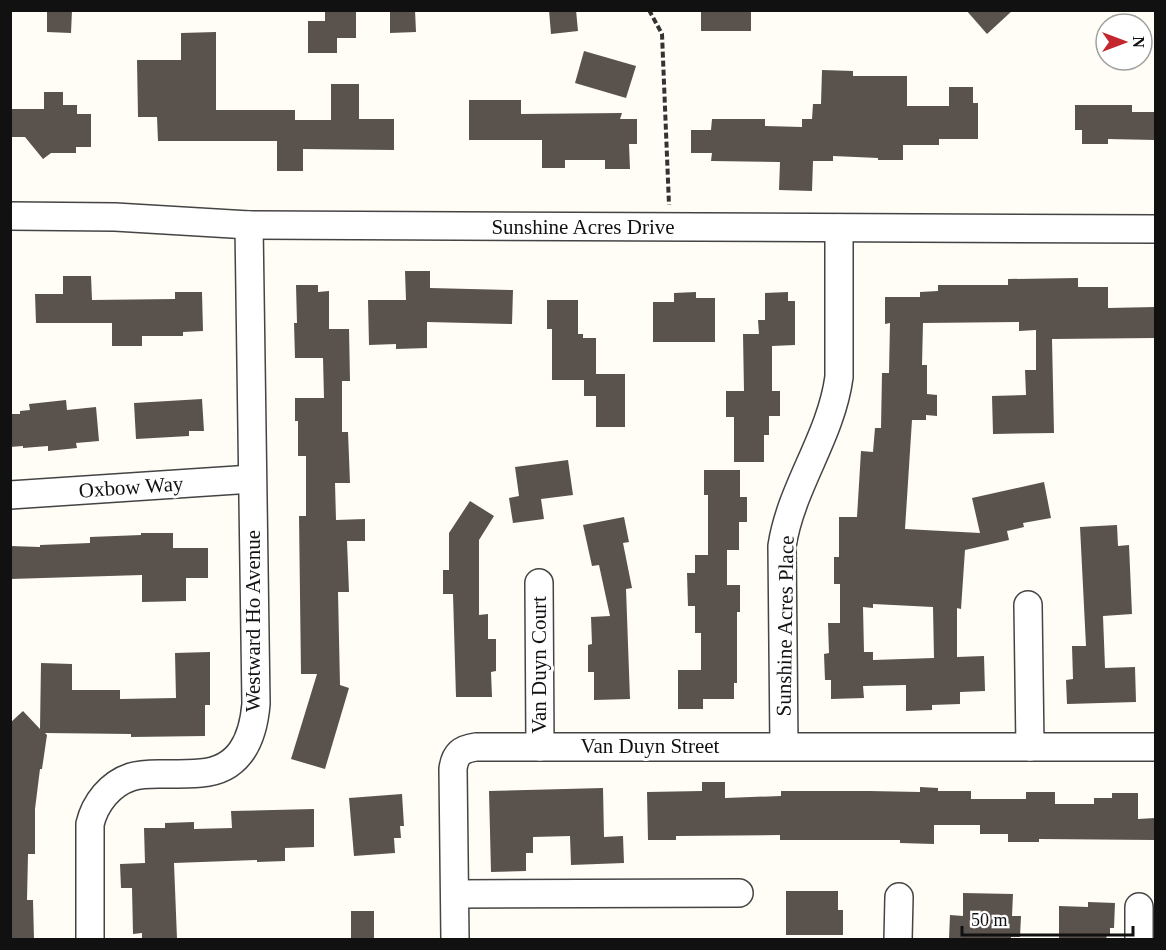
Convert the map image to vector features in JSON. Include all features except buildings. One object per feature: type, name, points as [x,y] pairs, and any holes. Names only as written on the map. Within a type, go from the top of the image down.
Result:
[{"type":"street","name":"Sunshine Acres Drive","points":[[10,216],[115,218],[249,225],[1155,229]]},
{"type":"street","name":"Westward Ho Avenue","points":[[90,939],[90,824],[93,812],[100,800],[120,782],[143,774],[202,773],[223,767],[240,754],[255,718],[249,225]]},
{"type":"street","name":"Sunshine Acres Place","points":[[784,746],[782,546],[787,522],[832,411],[837,389],[839,377],[839,228]]},
{"type":"street","name":"Oxbow Way","points":[[10,495],[252,479]]},
{"type":"street","name":"Van Duyn Court","points":[[539,584],[540,747]]},
{"type":"street","points":[[1028,605],[1030,747]]},
{"type":"street","name":"Van Duyn Street","points":[[455,939],[453,769],[454,760],[458,754],[467,748],[1155,747]]},
{"type":"street","points":[[455,894],[739,893]]},
{"type":"street","points":[[898,939],[899,897]]},
{"type":"street","points":[[1139,907],[1139,939]]},
{"type":"path","points":[[649,10],[662,34],[670,226]]}]
